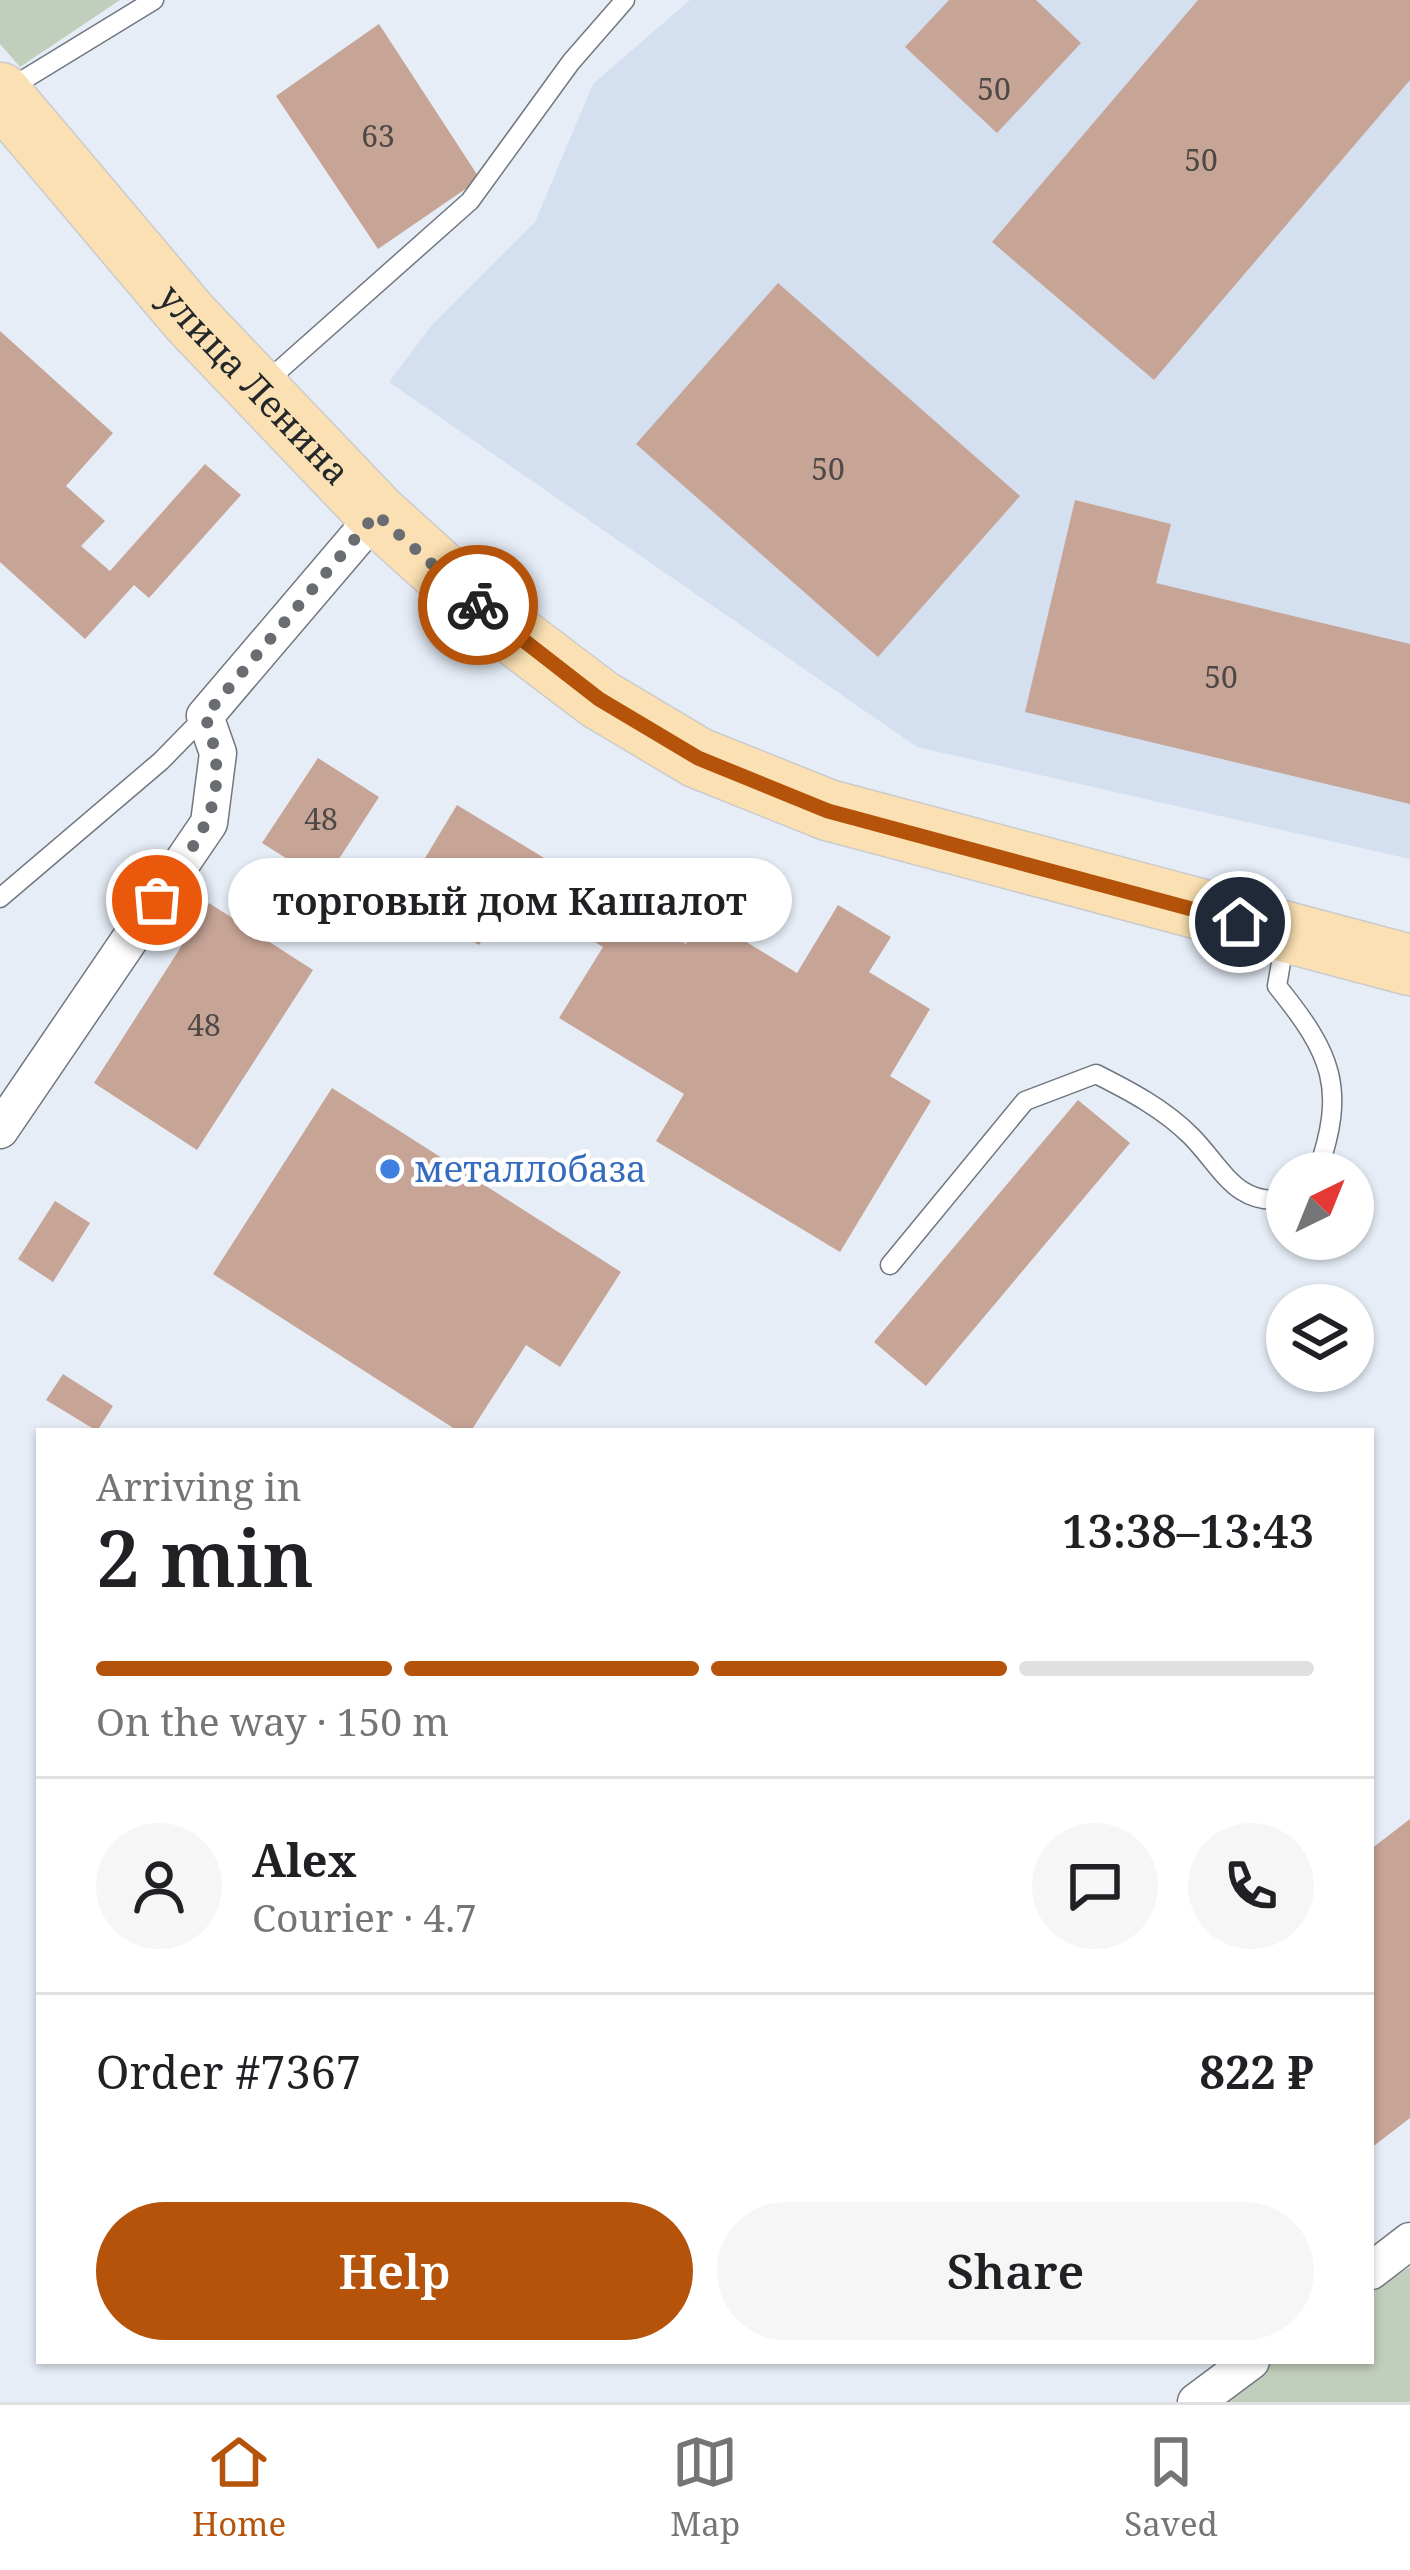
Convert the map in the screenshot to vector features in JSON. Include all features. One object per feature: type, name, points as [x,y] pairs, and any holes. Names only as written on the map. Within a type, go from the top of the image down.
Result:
[{"type":"main road","name":"улица Ленина","points":[[0,93],[190,318],[376,514],[599,699],[698,758],[828,811],[1410,965]]},
{"type":"street","points":[[0,1130],[209,823],[218,753],[205,716],[376,514]]},
{"type":"street","points":[[1374,2268],[1410,2241]]},
{"type":"street","points":[[1196,2402],[1247,2364]]},
{"type":"lane","points":[[0,93],[154,0]]},
{"type":"lane","points":[[258,389],[470,201],[571,62],[625,0]]},
{"type":"lane","points":[[0,898],[161,761],[205,716]]},
{"type":"lane","points":[[1286,934],[1277,986],[1316,1033],[1336,1090],[1325,1152]]},
{"type":"lane","points":[[890,1265],[1025,1101],[1096,1074],[1145,1099],[1192,1137],[1229,1186],[1266,1200]]},
{"type":"shaded area","points":[[690,0],[1410,0],[1410,859],[917,747],[389,382],[432,325],[535,222],[593,84]]},
{"type":"green space","points":[[0,0],[120,0],[20,67],[0,44]]},
{"type":"green space","points":[[1410,2267],[1410,2402],[1201,2402],[1257,2364],[1374,2364],[1374,2289]]},
{"type":"building","points":[[949,0],[1036,0],[1081,43],[997,133],[905,47]]},
{"type":"building","points":[[1198,0],[1410,0],[1410,80],[1154,380],[992,242]]},
{"type":"building","points":[[379,24],[480,179],[378,249],[276,96]]},
{"type":"building","points":[[778,283],[1020,496],[878,657],[636,444]]},
{"type":"building","points":[[0,331],[113,433],[66,486],[105,521],[81,546],[110,571],[205,464],[241,495],[149,598],[134,585],[85,639],[0,562]]},
{"type":"building","points":[[1075,500],[1171,524],[1156,583],[1410,644],[1410,804],[1025,712]]},
{"type":"building","points":[[318,758],[379,797],[324,882],[262,843]]},
{"type":"building","points":[[457,805],[686,944],[704,916],[797,973],[838,905],[891,937],[869,972],[930,1009],[890,1076],[931,1101],[840,1252],[656,1141],[684,1094],[559,1018],[603,947],[512,892],[479,945],[401,898]]},
{"type":"building","points":[[209,903],[313,970],[197,1150],[94,1083]]},
{"type":"building","points":[[332,1088],[621,1272],[560,1367],[526,1345],[473,1428],[453,1428],[213,1274]]},
{"type":"building","points":[[1078,1100],[1130,1143],[926,1386],[874,1342]]},
{"type":"building","points":[[55,1201],[90,1223],[53,1282],[18,1259]]},
{"type":"building","points":[[63,1374],[113,1406],[99,1428],[92,1428],[46,1400]]},
{"type":"building","points":[[1410,1819],[1410,2118],[1374,2146],[1374,1847]]},
{"type":"way so far","points":[[157,900],[209,823],[216,798],[218,753],[205,716],[376,514],[478,605]]},
{"type":"place","name":"торговый дом Кашалот","points":[[157,900]]},
{"type":"place","name":"металлобаза","points":[[390,1169]]},
{"type":"route","points":[[478,605],[599,699],[698,758],[828,811],[1240,922]]}]
